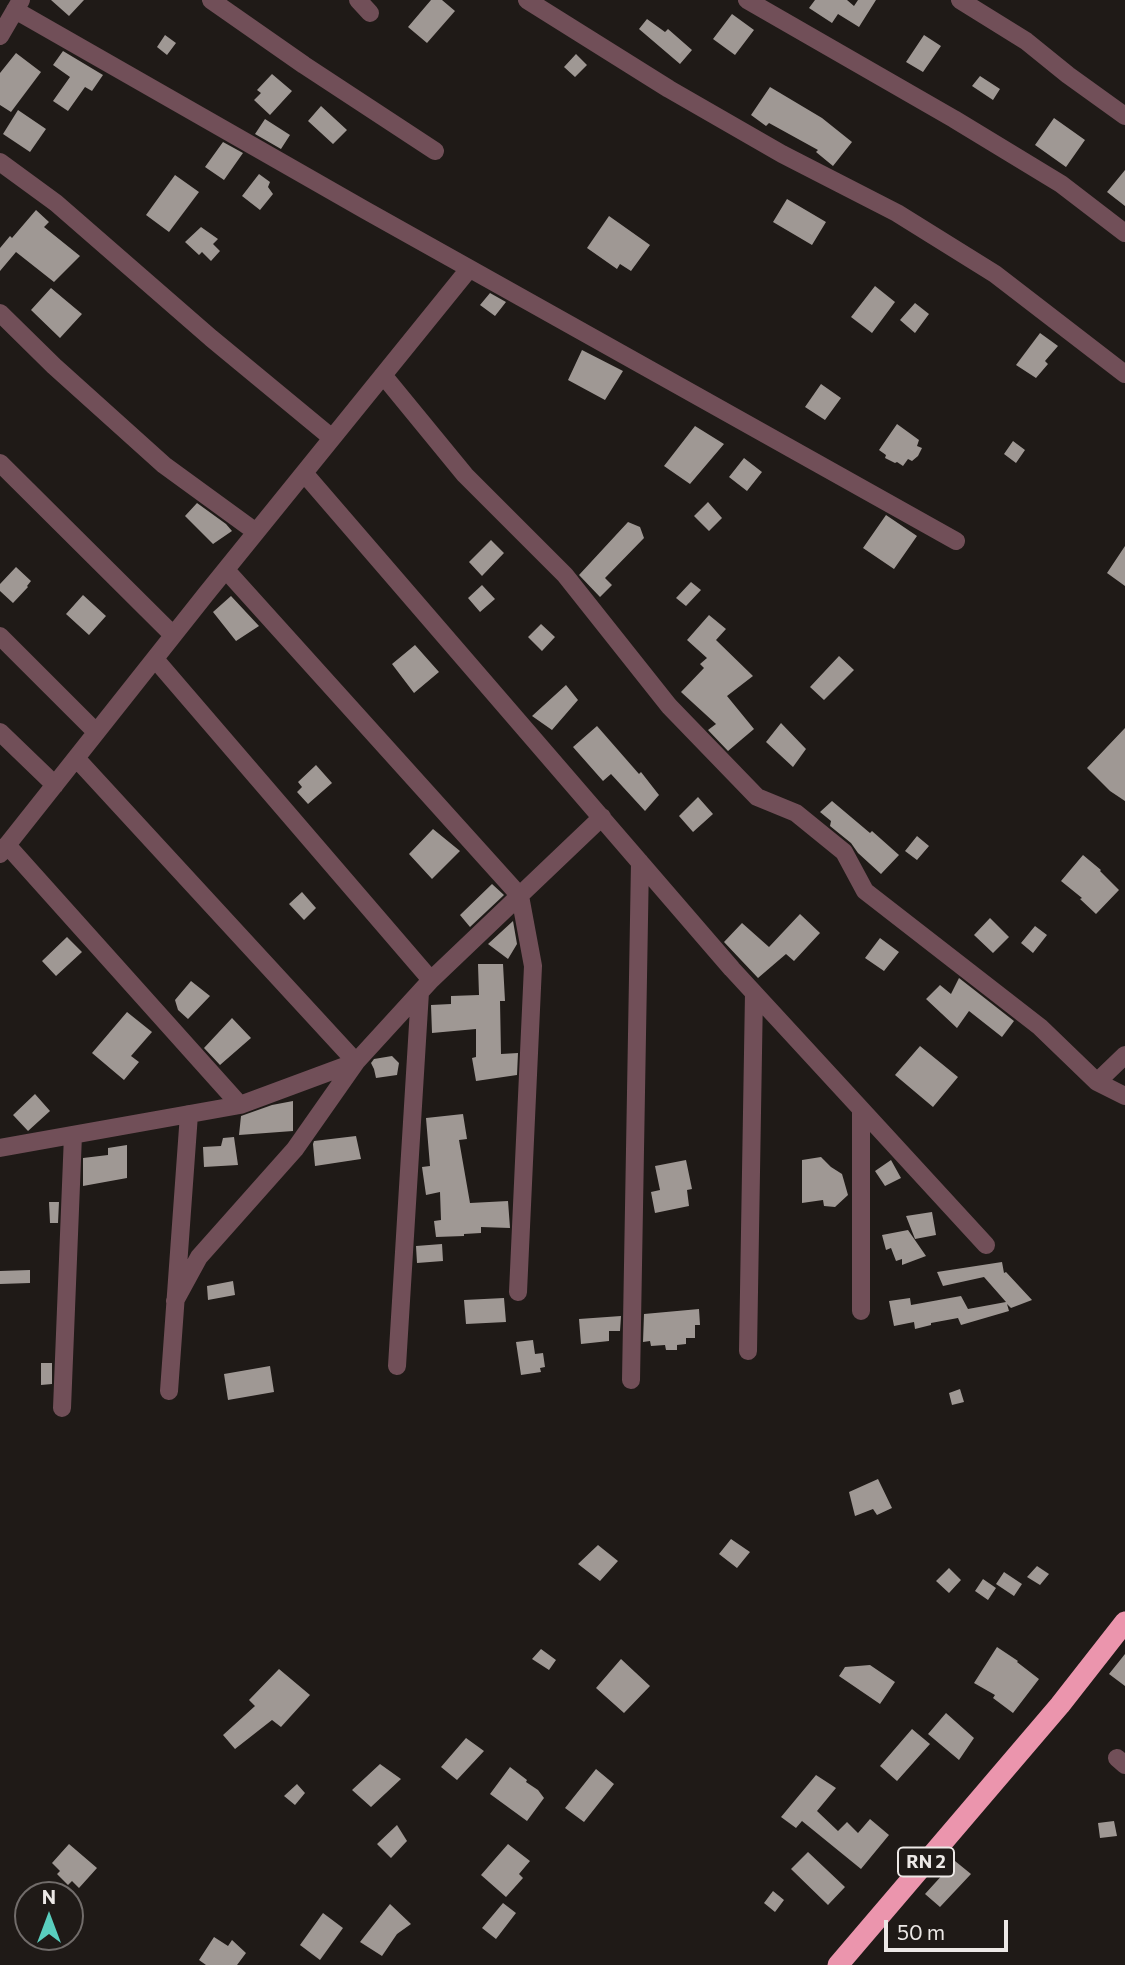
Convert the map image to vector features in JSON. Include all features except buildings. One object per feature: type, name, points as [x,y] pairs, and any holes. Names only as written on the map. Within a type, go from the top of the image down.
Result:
[{"type":"highway","name":"RN 2","points":[[838,1965],[1060,1705],[1125,1622]]},
{"type":"street","points":[[212,0],[304,65],[435,151]]},
{"type":"street","points":[[527,0],[669,89],[782,154],[897,213],[995,274],[1125,374]]},
{"type":"street","points":[[747,0],[1062,184],[1125,233]]},
{"type":"street","points":[[960,0],[1026,41],[1125,116]]},
{"type":"street","points":[[0,36],[18,5],[469,269],[956,541]]},
{"type":"street","points":[[0,162],[56,203],[211,338],[332,438]]},
{"type":"street","points":[[240,1105],[3,849],[469,269]]},
{"type":"street","points":[[0,313],[54,366],[164,465],[256,532]]},
{"type":"street","points":[[383,375],[465,475],[565,575],[669,706],[757,797],[796,813],[844,852],[865,891],[1040,1027],[1097,1082],[1125,1096]]},
{"type":"street","points":[[0,463],[173,635]]},
{"type":"street","points":[[304,473],[754,993],[986,1245]]},
{"type":"street","points":[[226,569],[520,896],[533,965],[518,1292]]},
{"type":"street","points":[[0,636],[96,732]]},
{"type":"street","points":[[155,659],[425,986],[397,1366]]},
{"type":"street","points":[[0,732],[55,785]]},
{"type":"street","points":[[76,758],[356,1062]]},
{"type":"street","points":[[176,1301],[199,1257],[295,1149],[356,1062],[425,986],[602,817]]},
{"type":"street","points":[[631,1380],[640,862]]},
{"type":"street","points":[[748,1351],[754,993]]},
{"type":"street","points":[[1097,1082],[1125,1055]]},
{"type":"street","points":[[0,1148],[240,1105],[356,1062]]},
{"type":"street","points":[[861,1109],[861,1311]]},
{"type":"street","points":[[169,1391],[190,1114]]},
{"type":"street","points":[[62,1408],[73,1135]]}]
